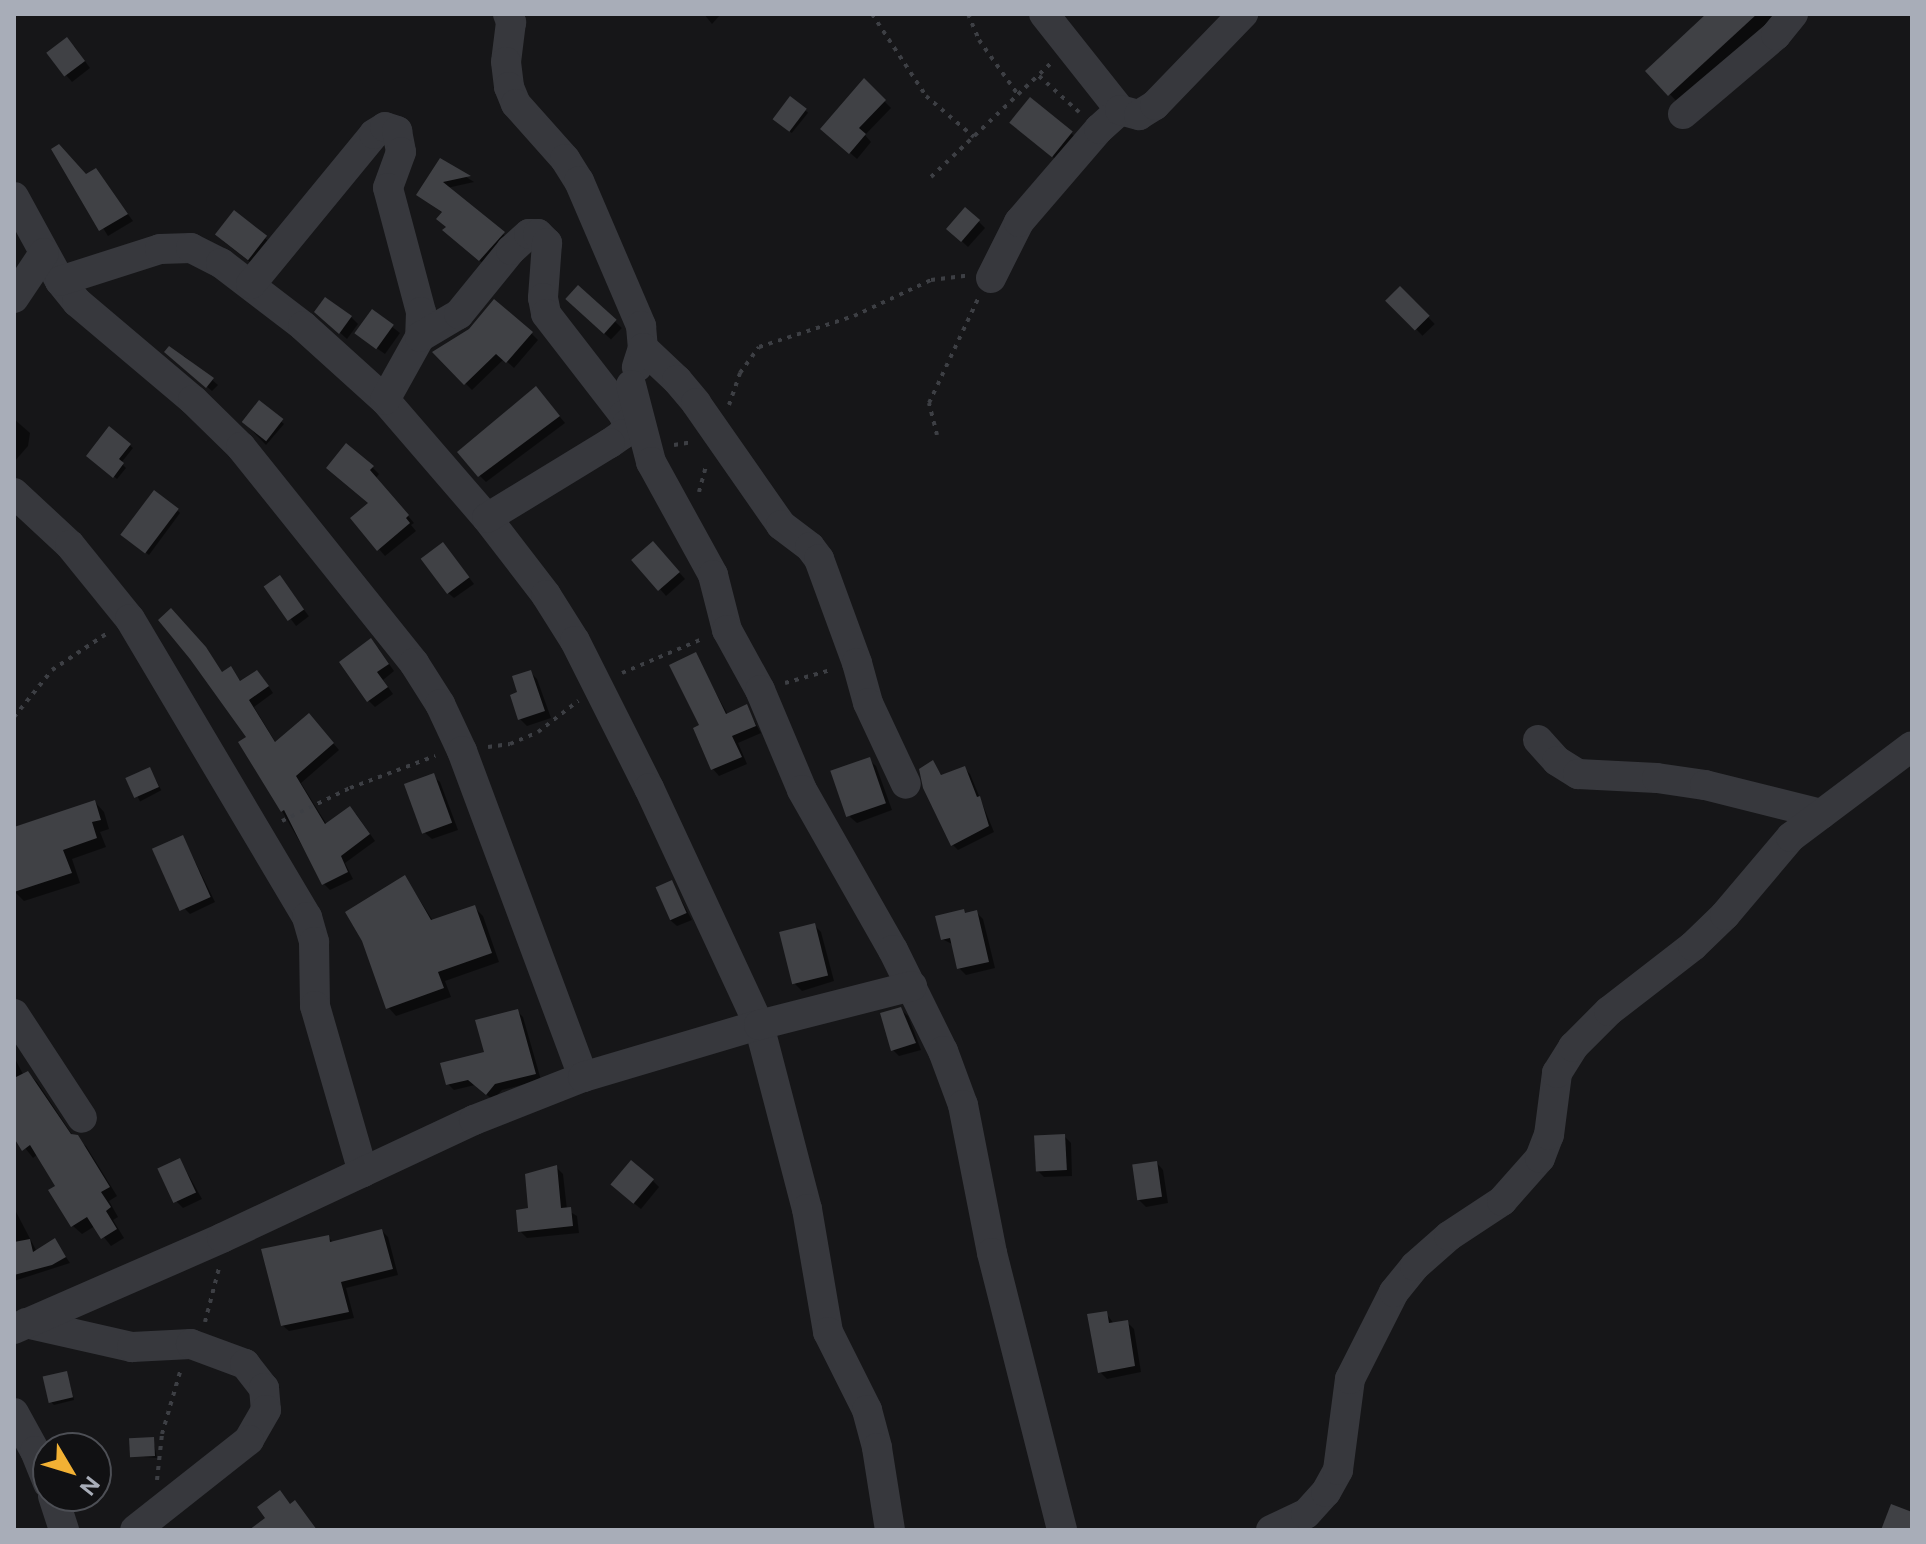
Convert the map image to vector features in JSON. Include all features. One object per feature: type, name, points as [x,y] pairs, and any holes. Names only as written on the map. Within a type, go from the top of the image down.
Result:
[{"type":"street","points":[[508,14],[511,22],[506,62],[509,87],[516,104],[565,159],[579,181],[641,326],[643,348],[624,415]]},
{"type":"street","points":[[1044,14],[1068,43],[1110,120]]},
{"type":"street","points":[[991,278],[1019,222],[1110,120],[1139,115],[1155,105],[1226,28],[1243,14]]},
{"type":"street","points":[[1683,114],[1776,35],[1793,14]]},
{"type":"street","points":[[251,284],[306,213],[374,134],[385,127],[397,131],[401,139],[401,152],[388,188],[421,312],[420,337],[385,400]]},
{"type":"street","points":[[14,197],[60,281],[96,320],[193,400],[241,447],[414,663],[440,704],[462,751],[583,1077]]},
{"type":"street","points":[[420,337],[459,314],[511,250],[529,234],[538,234],[547,243],[543,298],[546,314],[624,415],[627,424],[623,434],[487,518]]},
{"type":"street","points":[[60,281],[160,249],[191,248],[251,284],[385,400],[487,518],[546,595],[575,641],[649,788],[759,1025],[804,1194],[828,1332],[867,1410],[890,1530]]},
{"type":"street","points":[[14,298],[44,253]]},
{"type":"street","points":[[643,348],[677,380],[774,516],[819,559],[857,663],[868,703],[906,784]]},
{"type":"street","points":[[631,385],[639,403],[644,440],[651,462],[713,575],[727,630],[760,690],[802,790],[912,986],[963,1105],[992,1253],[1062,1530]]},
{"type":"street","points":[[14,493],[70,545],[130,619],[307,917],[314,942],[315,1006],[363,1172]]},
{"type":"street","points":[[1538,740],[1557,761],[1578,774],[1609,779],[1657,778],[1705,785],[1821,814]]},
{"type":"street","points":[[1271,1530],[1306,1522],[1338,1470],[1350,1379],[1394,1292],[1415,1266],[1449,1236],[1502,1201],[1540,1158],[1549,1135],[1557,1073],[1573,1047],[1609,1011],[1715,926],[1791,837],[1912,746]]},
{"type":"street","points":[[20,1326],[222,1238],[474,1120],[583,1077],[759,1025],[912,986]]},
{"type":"street","points":[[14,1014],[82,1118]]},
{"type":"street","points":[[20,1326],[132,1347],[191,1344],[245,1364],[264,1388],[266,1410],[249,1440],[146,1522]]},
{"type":"street","points":[[14,1413],[32,1446]]},
{"type":"path","points":[[872,14],[926,96],[974,137]]},
{"type":"path","points":[[968,14],[979,40],[1019,96]]},
{"type":"path","points":[[931,177],[1019,96],[1068,43]]},
{"type":"path","points":[[1039,76],[1110,120]]},
{"type":"path","points":[[688,528],[715,434],[740,373],[759,347],[854,316],[931,280],[961,276],[991,278],[932,392],[931,420],[937,435]]},
{"type":"path","points":[[644,440],[665,445],[715,434]]},
{"type":"path","points":[[14,717],[52,670],[130,619]]},
{"type":"path","points":[[259,832],[430,756],[510,744],[538,732],[596,686],[662,654],[727,630]]},
{"type":"path","points":[[760,690],[857,663]]},
{"type":"path","points":[[146,1522],[162,1434],[191,1344],[212,1303],[222,1238]]},
{"type":"building","points":[[1706,14],[1757,14],[1668,96],[1645,71]]},
{"type":"building","points":[[67,37],[85,61],[64,77],[46,53]]},
{"type":"building","points":[[864,78],[886,100],[859,128],[866,134],[849,154],[820,129]]},
{"type":"building","points":[[790,96],[807,109],[789,132],[773,119]]},
{"type":"building","points":[[1030,97],[1073,132],[1052,157],[1009,123]]},
{"type":"building","points":[[59,144],[86,174],[96,168],[128,214],[99,231],[51,149]]},
{"type":"building","points":[[440,158],[471,176],[443,182],[505,232],[479,261],[442,230],[446,227],[436,219],[442,212],[416,195]]},
{"type":"building","points":[[965,207],[980,220],[961,242],[946,229]]},
{"type":"building","points":[[234,210],[267,236],[248,260],[215,234]]},
{"type":"building","points":[[578,285],[617,320],[604,334],[565,299]]},
{"type":"building","points":[[1400,286],[1430,316],[1415,331],[1385,301]]},
{"type":"building","points":[[325,297],[352,316],[339,334],[314,312]]},
{"type":"building","points":[[494,299],[533,332],[506,363],[496,354],[464,385],[432,352],[469,329]]},
{"type":"building","points":[[372,309],[394,325],[376,349],[354,333]]},
{"type":"building","points":[[169,346],[214,378],[206,388],[164,352]]},
{"type":"building","points":[[536,386],[560,416],[478,477],[457,452]]},
{"type":"building","points":[[259,400],[283,419],[266,441],[242,422]]},
{"type":"building","points":[[109,426],[131,444],[119,459],[124,463],[113,478],[86,456]]},
{"type":"building","points":[[346,443],[374,466],[370,470],[409,515],[406,518],[410,523],[377,551],[350,518],[368,503],[326,468]]},
{"type":"building","points":[[154,490],[179,509],[145,553],[120,535]]},
{"type":"building","points":[[653,541],[680,572],[658,591],[631,560]]},
{"type":"building","points":[[443,542],[469,577],[447,594],[421,559]]},
{"type":"building","points":[[280,575],[304,609],[288,621],[264,586]]},
{"type":"building","points":[[171,608],[206,647],[222,672],[231,666],[240,681],[257,670],[269,686],[249,700],[275,742],[309,713],[334,743],[296,776],[325,824],[350,806],[370,834],[341,856],[348,872],[322,885],[284,810],[281,812],[238,742],[246,737],[158,620]]},
{"type":"building","points":[[371,638],[389,664],[377,672],[388,687],[367,702],[339,662]]},
{"type":"building","points":[[696,652],[726,714],[747,704],[756,726],[732,736],[742,757],[711,770],[693,728],[699,725],[669,665]]},
{"type":"building","points":[[531,670],[545,711],[518,720],[510,695],[517,692],[512,676]]},
{"type":"building","points":[[870,757],[886,803],[846,817],[830,771]]},
{"type":"building","points":[[933,760],[941,775],[965,766],[977,797],[980,796],[989,826],[951,846],[923,788],[919,769]]},
{"type":"building","points":[[150,767],[159,787],[134,798],[125,778]]},
{"type":"building","points":[[434,773],[452,823],[422,834],[404,784]]},
{"type":"building","points":[[95,800],[101,820],[92,822],[97,838],[63,850],[72,873],[14,892],[14,827]]},
{"type":"building","points":[[183,835],[211,897],[180,911],[152,849]]},
{"type":"building","points":[[405,875],[431,920],[475,905],[492,953],[438,972],[444,988],[386,1009],[362,941],[345,912]]},
{"type":"building","points":[[672,880],[687,913],[670,920],[656,887]]},
{"type":"building","points":[[964,909],[965,913],[977,910],[989,962],[957,969],[950,938],[941,940],[935,916]]},
{"type":"building","points":[[815,923],[828,975],[792,984],[779,932]]},
{"type":"building","points":[[901,1007],[916,1043],[891,1051],[880,1013]]},
{"type":"building","points":[[518,1009],[536,1074],[495,1084],[486,1095],[468,1080],[446,1085],[440,1063],[484,1052],[475,1020]]},
{"type":"building","points":[[28,1071],[71,1134],[78,1135],[110,1187],[101,1192],[111,1207],[106,1211],[117,1229],[101,1239],[87,1217],[71,1227],[48,1190],[55,1186],[30,1145],[22,1151],[14,1138],[14,1078]]},
{"type":"building","points":[[1065,1134],[1067,1170],[1036,1172],[1034,1136]]},
{"type":"building","points":[[180,1158],[196,1192],[173,1203],[157,1169]]},
{"type":"building","points":[[631,1160],[654,1179],[633,1204],[610,1185]]},
{"type":"building","points":[[1157,1161],[1162,1197],[1137,1200],[1132,1164]]},
{"type":"building","points":[[557,1165],[561,1208],[571,1207],[573,1226],[518,1232],[516,1210],[528,1208],[525,1174]]},
{"type":"building","points":[[382,1229],[393,1269],[341,1282],[349,1312],[281,1326],[261,1249],[329,1235],[330,1242]]},
{"type":"building","points":[[55,1238],[66,1257],[52,1265],[14,1275],[14,1242],[30,1239],[33,1252]]},
{"type":"building","points":[[1107,1311],[1109,1323],[1128,1320],[1135,1366],[1098,1373],[1087,1314]]},
{"type":"building","points":[[67,1371],[73,1397],[49,1403],[43,1377]]},
{"type":"building","points":[[154,1437],[155,1456],[130,1457],[129,1438]]},
{"type":"building","points":[[280,1490],[290,1504],[295,1500],[317,1530],[249,1530],[265,1518],[257,1507]]},
{"type":"building","points":[[1891,1504],[1912,1512],[1912,1530],[1881,1530]]}]
